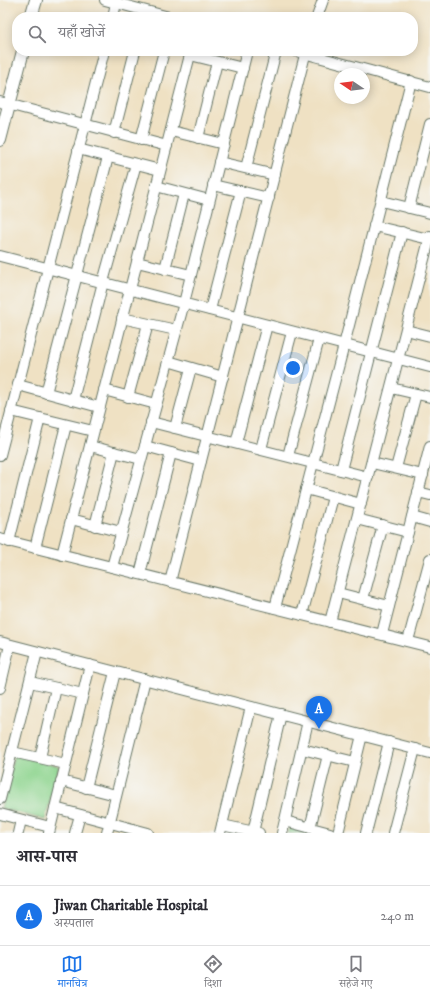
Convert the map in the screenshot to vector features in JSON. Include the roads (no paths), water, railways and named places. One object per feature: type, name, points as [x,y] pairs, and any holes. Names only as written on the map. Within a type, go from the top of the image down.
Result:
[{"type":"street","points":[[32,12],[36,0]]},
{"type":"street","points":[[105,0],[140,12]]},
{"type":"street","points":[[319,12],[323,0]]},
{"type":"street","points":[[114,12],[116,3]]},
{"type":"street","points":[[1,135],[5,103],[21,56]]},
{"type":"street","points":[[0,455],[103,56]]},
{"type":"street","points":[[114,133],[134,56]]},
{"type":"street","points":[[141,140],[163,56]]},
{"type":"street","points":[[62,555],[190,56]]},
{"type":"street","points":[[200,56],[243,68]]},
{"type":"street","points":[[112,567],[184,303],[246,56]]},
{"type":"street","points":[[246,168],[275,56]]},
{"type":"street","points":[[170,582],[269,198],[302,56]]},
{"type":"street","points":[[318,56],[430,86]]},
{"type":"street","points":[[198,138],[217,62]]},
{"type":"street","points":[[274,608],[344,345],[411,81]]},
{"type":"street","points":[[5,103],[84,126],[167,146]]},
{"type":"street","points":[[409,208],[430,124]]},
{"type":"street","points":[[171,131],[224,144]]},
{"type":"street","points":[[78,149],[160,170]]},
{"type":"street","points":[[46,393],[108,156]]},
{"type":"street","points":[[219,162],[274,175]]},
{"type":"street","points":[[73,400],[103,282],[136,164]]},
{"type":"street","points":[[213,185],[269,198]]},
{"type":"street","points":[[156,186],[209,200]]},
{"type":"street","points":[[210,310],[241,191]]},
{"type":"street","points":[[165,269],[184,194]]},
{"type":"street","points":[[381,201],[430,213]]},
{"type":"street","points":[[330,622],[406,330],[427,258],[430,237],[374,226]]},
{"type":"street","points":[[341,470],[402,232]]},
{"type":"street","points":[[0,256],[430,367]]},
{"type":"street","points":[[137,262],[190,275]]},
{"type":"street","points":[[122,318],[176,330]]},
{"type":"street","points":[[128,397],[148,324]]},
{"type":"street","points":[[236,443],[267,325]]},
{"type":"street","points":[[406,330],[430,336]]},
{"type":"street","points":[[261,449],[292,332]]},
{"type":"street","points":[[288,456],[319,339]]},
{"type":"street","points":[[168,361],[223,377]]},
{"type":"street","points":[[176,428],[191,368]]},
{"type":"street","points":[[18,385],[100,407]]},
{"type":"street","points":[[391,388],[430,397]]},
{"type":"street","points":[[104,390],[156,404]]},
{"type":"street","points":[[396,468],[416,394]]},
{"type":"street","points":[[11,411],[93,431]]},
{"type":"street","points":[[40,418],[5,540],[430,647]]},
{"type":"street","points":[[151,422],[368,477]]},
{"type":"street","points":[[35,548],[66,425]]},
{"type":"street","points":[[90,446],[141,459]]},
{"type":"street","points":[[145,446],[201,461]]},
{"type":"street","points":[[382,634],[430,446]]},
{"type":"street","points":[[95,526],[114,452]]},
{"type":"street","points":[[140,574],[171,453]]},
{"type":"street","points":[[372,463],[423,475]]},
{"type":"street","points":[[306,489],[361,504]]},
{"type":"street","points":[[418,492],[430,495]]},
{"type":"street","points":[[302,615],[333,497]]},
{"type":"street","points":[[412,517],[430,522]]},
{"type":"street","points":[[357,519],[408,532]]},
{"type":"street","points":[[71,520],[121,532]]},
{"type":"street","points":[[363,599],[383,525]]},
{"type":"street","points":[[408,641],[430,559]]},
{"type":"street","points":[[338,592],[389,606]]},
{"type":"street","points":[[0,642],[430,752]]},
{"type":"street","points":[[0,688],[10,645]]},
{"type":"street","points":[[0,795],[4,766],[12,752],[37,652]]},
{"type":"street","points":[[0,814],[49,830],[90,665]]},
{"type":"street","points":[[86,788],[115,672]]},
{"type":"street","points":[[108,828],[145,679]]},
{"type":"street","points":[[30,682],[83,694]]},
{"type":"street","points":[[40,758],[56,688]]},
{"type":"street","points":[[251,707],[222,829],[256,832],[281,714]]},
{"type":"street","points":[[282,833],[308,721]]},
{"type":"street","points":[[338,833],[362,735]]},
{"type":"street","points":[[366,833],[389,742]]},
{"type":"street","points":[[302,749],[355,762]]},
{"type":"street","points":[[393,833],[415,749]]},
{"type":"street","points":[[12,752],[66,764]]},
{"type":"street","points":[[310,828],[328,756]]},
{"type":"street","points":[[62,781],[116,795]]},
{"type":"street","points":[[55,808],[80,815],[108,828],[148,833]]},
{"type":"street","points":[[75,833],[80,815]]},
{"type":"street","points":[[18,833],[21,820]]},
{"type":"street","points":[[285,821],[330,833]]},
{"type":"place","name":"Jiwan Charitable Hospital","points":[[319,729]]}]
